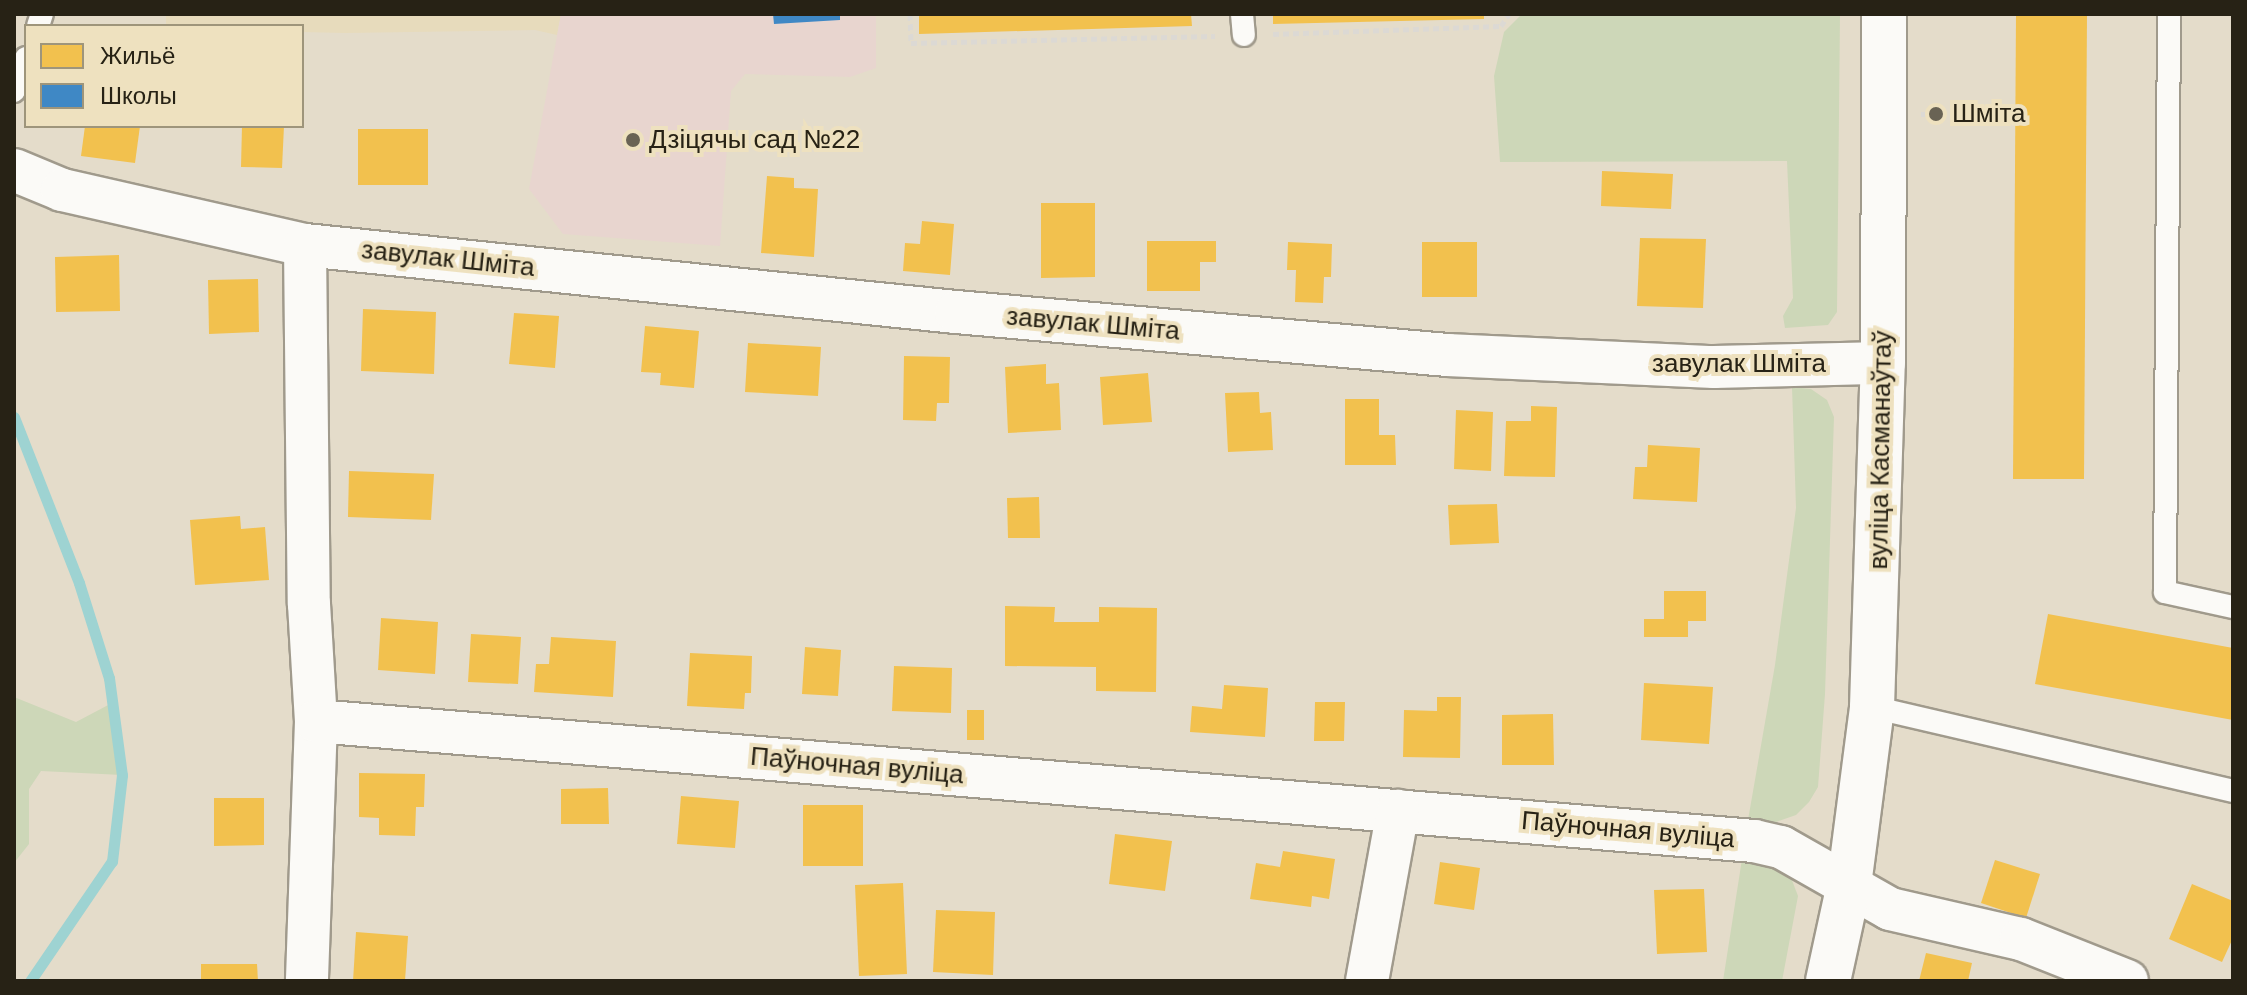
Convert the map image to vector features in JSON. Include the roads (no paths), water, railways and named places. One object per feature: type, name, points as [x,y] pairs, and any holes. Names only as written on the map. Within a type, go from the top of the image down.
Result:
[{"type":"main road","name":"вуліца Касманаўтаў","points":[[1828,981],[1849,885],[1872,707],[1883,363],[1884,14]]},
{"type":"street","name":"завулак Шміта","points":[[14,170],[62,190],[305,245],[956,312],[1447,355],[1714,367],[1883,363]]},
{"type":"street","points":[[305,245],[309,604],[316,721],[307,981]]},
{"type":"street","name":"Паўночная вуліца","points":[[316,721],[1754,841],[1781,847],[1849,885]]},
{"type":"street","points":[[1367,981],[1398,811]]},
{"type":"street","points":[[1849,885],[1890,909],[2021,939],[2127,981]]},
{"type":"lane","points":[[2169,14],[2165,592],[2233,607]]},
{"type":"lane","points":[[14,91],[24,64]]},
{"type":"lane","points":[[1872,707],[2233,791]]},
{"type":"waterway","points":[[14,417],[79,583],[109,678],[122,775],[112,861],[30,981]]},
{"type":"place","name":"Шміта","points":[[1936,114]]},
{"type":"place","name":"Дзіцячы сад №22","points":[[633,140]]}]
